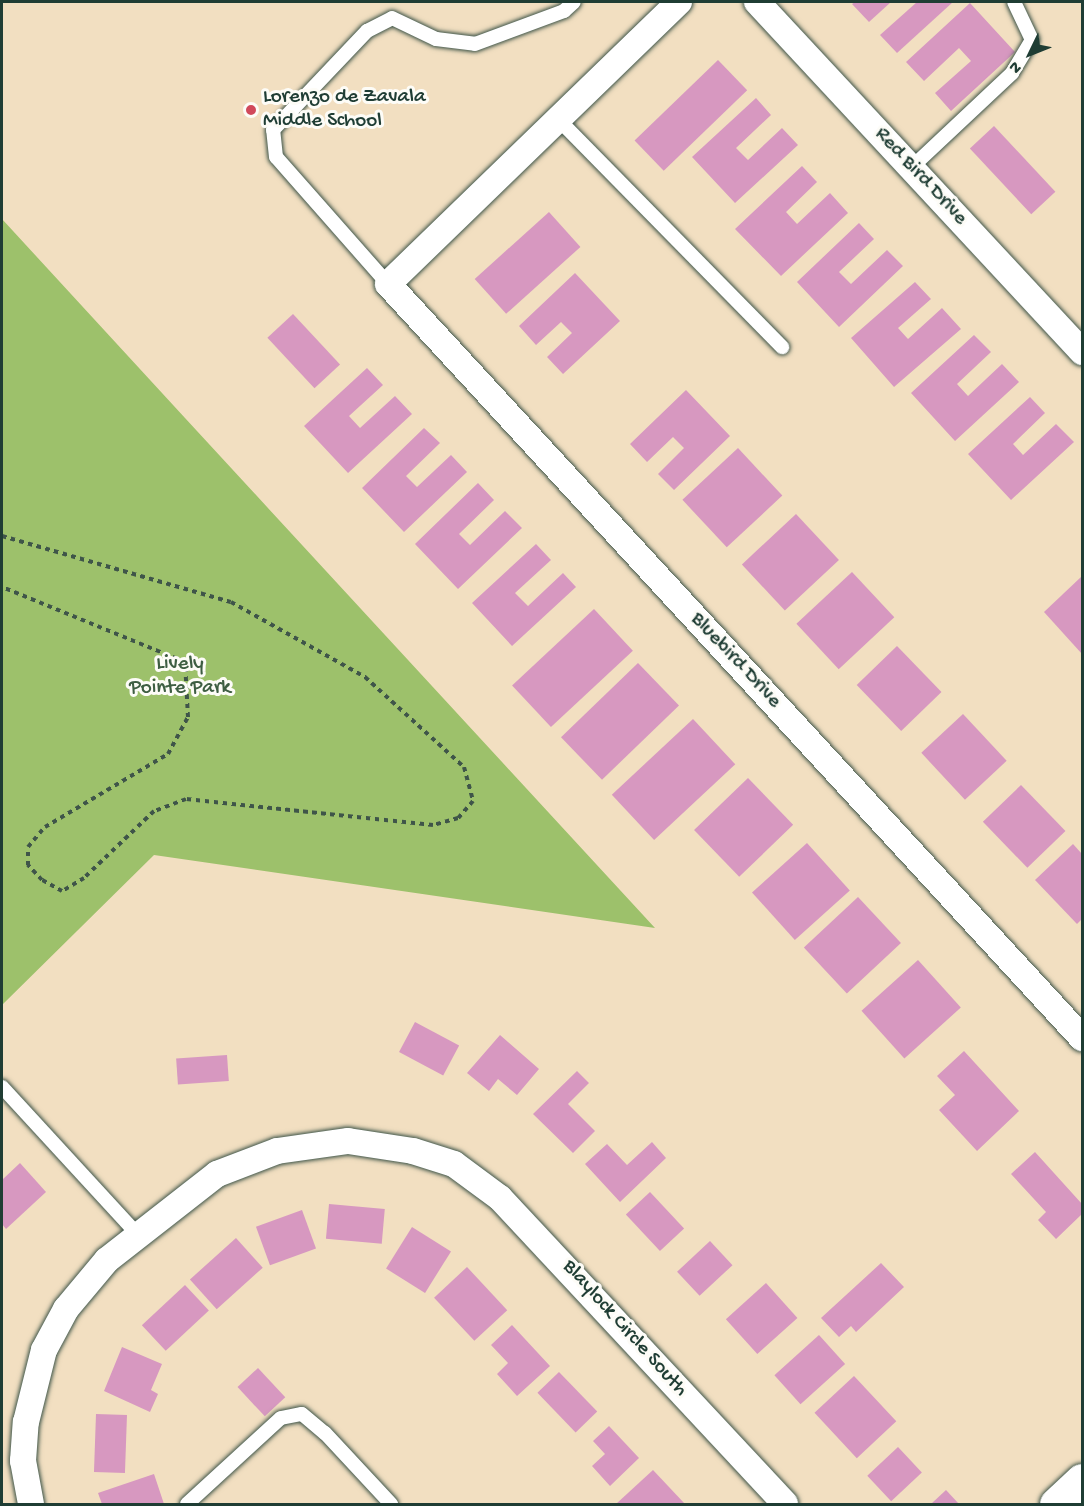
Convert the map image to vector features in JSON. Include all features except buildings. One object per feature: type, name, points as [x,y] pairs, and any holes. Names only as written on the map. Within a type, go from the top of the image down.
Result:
[{"type":"main road","points":[[1056,1504],[1083,1480]]},
{"type":"street","points":[[388,284],[679,2]]},
{"type":"street","name":"Red Bird Drive","points":[[757,2],[1083,352]]},
{"type":"street","name":"Bluebird Drive","points":[[388,284],[1083,1038]]},
{"type":"street","name":"Blaylock Circle South","points":[[31,1504],[23,1461],[26,1422],[44,1350],[66,1309],[107,1260],[137,1234],[217,1174],[277,1151],[348,1141],[413,1151],[454,1164],[500,1198],[534,1231],[785,1504]]},
{"type":"lane","points":[[388,284],[276,157],[273,130],[367,31],[392,18],[436,39],[475,44],[564,11],[574,2]]},
{"type":"lane","points":[[911,168],[1012,73],[1032,40],[1014,2]]},
{"type":"lane","points":[[558,119],[782,347]]},
{"type":"lane","points":[[2,1087],[137,1234]]},
{"type":"lane","points":[[187,1504],[281,1418],[302,1414],[325,1433],[391,1504]]},
{"type":"path","points":[[2,536],[231,602],[355,671],[464,767],[473,801],[458,818],[433,825],[186,799],[154,812],[84,878],[62,891],[42,880],[28,865],[28,847],[45,827],[168,754],[188,717],[185,662],[2,587]]},
{"type":"green space","name":"Lively Pointe Park","points":[[2,219],[655,928],[154,855],[2,1005]]},
{"type":"place","name":"Lorenzo de Zavala Middle School","points":[[251,110]]}]
